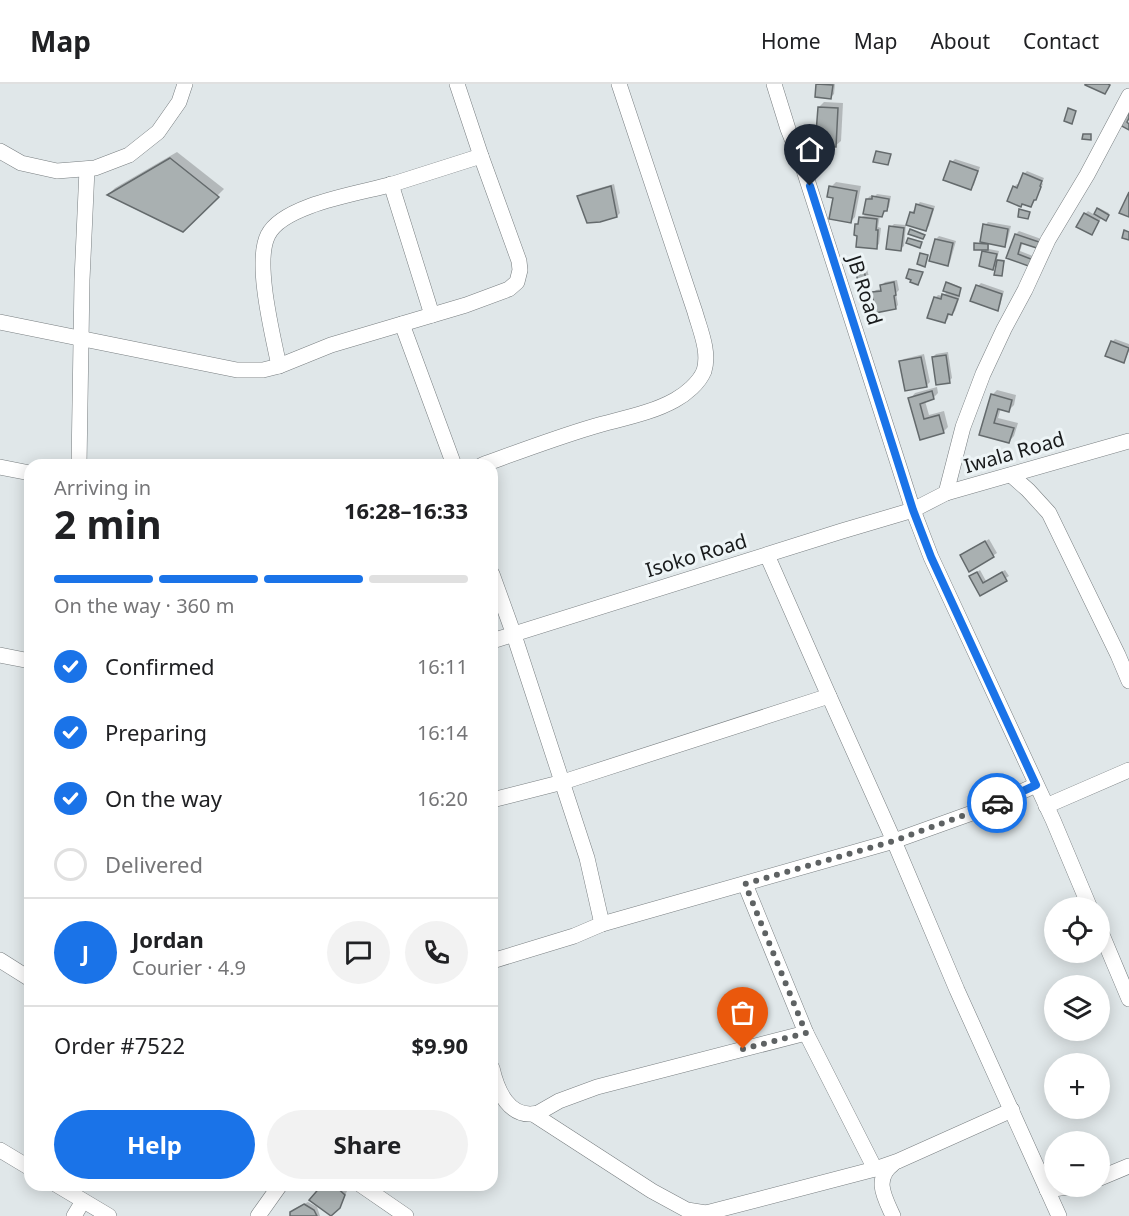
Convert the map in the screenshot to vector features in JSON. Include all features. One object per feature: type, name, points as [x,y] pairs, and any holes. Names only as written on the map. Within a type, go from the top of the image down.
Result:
[{"type":"street","points":[[0,151],[21,163],[57,171],[95,168],[129,155],[158,132],[179,102],[185,84]]},
{"type":"street","points":[[0,322],[237,370],[263,370],[331,345],[466,305],[509,289],[517,282],[519,276],[516,252],[458,84]]},
{"type":"street","points":[[498,459],[588,428],[651,410],[675,400],[691,389],[703,372],[706,357],[695,312],[619,84]]},
{"type":"street","name":"JB Road","points":[[774,84],[813,197],[913,510],[931,557],[1046,806],[1085,897]]},
{"type":"street","points":[[946,493],[963,427],[983,374],[1048,240],[1087,175],[1129,96]]},
{"type":"street","points":[[279,366],[264,285],[263,260],[268,234],[276,225],[301,209],[321,202],[392,184],[481,156]]},
{"type":"street","points":[[79,459],[82,280],[87,169]]},
{"type":"street","points":[[392,184],[432,315]]},
{"type":"street","points":[[402,324],[452,459]]},
{"type":"street","name":"Iwala Road","points":[[913,510],[946,493],[1129,441]]},
{"type":"street","points":[[0,467],[24,472]]},
{"type":"street","points":[[1011,475],[1049,513],[1129,681]]},
{"type":"street","name":"Isoko Road","points":[[498,639],[913,510]]},
{"type":"street","points":[[768,555],[957,990],[1044,1183]]},
{"type":"street","points":[[498,591],[587,858],[602,924]]},
{"type":"street","points":[[0,655],[24,660]]},
{"type":"street","points":[[498,798],[563,782],[829,696]]},
{"type":"street","points":[[1046,806],[1129,770]]},
{"type":"street","points":[[498,959],[574,936],[602,924],[894,841],[986,808],[1036,785]]},
{"type":"street","points":[[745,884],[806,1033],[874,1169]]},
{"type":"street","points":[[1110,954],[1128,996]]},
{"type":"street","points":[[1,964],[24,976]]},
{"type":"street","points":[[498,1087],[506,1101],[519,1112],[528,1115],[538,1113],[574,1095],[597,1087],[806,1033]]},
{"type":"street","points":[[533,1114],[652,1191],[687,1210],[697,1213],[716,1213],[898,1161],[1012,1110]]},
{"type":"street","points":[[0,1149],[24,1164]]},
{"type":"street","points":[[893,1216],[883,1190],[882,1179],[885,1171],[898,1161]]},
{"type":"street","points":[[1110,1174],[1129,1166]]},
{"type":"street","points":[[67,1191],[109,1216]]},
{"type":"street","points":[[258,1216],[276,1191]]},
{"type":"street","points":[[370,1191],[406,1216]]},
{"type":"street","points":[[1050,1197],[1059,1216]]},
{"type":"street","points":[[74,1216],[83,1201]]},
{"type":"building","points":[[816,84],[833,85],[831,99],[815,97]]},
{"type":"building","points":[[1085,84],[1108,84],[1110,85],[1105,94]]},
{"type":"building","points":[[818,107],[838,108],[836,147],[815,146]]},
{"type":"building","points":[[1068,108],[1076,111],[1072,124],[1064,121]]},
{"type":"building","points":[[1125,112],[1129,114],[1127,122],[1129,130],[1118,124]]},
{"type":"building","points":[[1083,134],[1091,134],[1091,140],[1082,139]]},
{"type":"building","points":[[876,151],[891,154],[888,165],[873,162]]},
{"type":"building","points":[[170,158],[219,197],[183,232],[107,195]]},
{"type":"building","points":[[950,161],[978,171],[971,190],[943,180]]},
{"type":"building","points":[[1023,173],[1042,181],[1036,200],[1031,207],[1022,204],[1021,207],[1007,201],[1013,186],[1017,188]]},
{"type":"building","points":[[611,186],[617,217],[587,223],[577,196]]},
{"type":"building","points":[[829,186],[857,191],[851,223],[829,219],[833,198],[827,197]]},
{"type":"building","points":[[1129,192],[1129,217],[1119,213]]},
{"type":"building","points":[[872,196],[889,199],[887,211],[884,211],[882,217],[863,214],[866,199],[872,199]]},
{"type":"building","points":[[916,204],[933,209],[926,231],[906,225],[910,212],[914,213]]},
{"type":"building","points":[[1097,208],[1109,215],[1106,221],[1094,214]]},
{"type":"building","points":[[1019,209],[1030,212],[1028,219],[1018,217]]},
{"type":"building","points":[[1084,213],[1099,221],[1092,235],[1076,227]]},
{"type":"building","points":[[859,217],[877,219],[877,249],[856,247],[855,224],[858,224]]},
{"type":"building","points":[[983,224],[1008,229],[1005,247],[980,242]]},
{"type":"building","points":[[889,226],[904,228],[901,251],[886,249]]},
{"type":"building","points":[[910,229],[925,235],[923,239],[908,234]]},
{"type":"building","points":[[1124,230],[1129,232],[1129,240],[1122,238]]},
{"type":"building","points":[[1015,234],[1042,243],[1040,249],[1021,243],[1018,254],[1036,261],[1034,268],[1006,258]]},
{"type":"building","points":[[908,238],[922,242],[920,248],[906,243]]},
{"type":"building","points":[[935,239],[953,243],[948,266],[929,261]]},
{"type":"building","points":[[974,243],[988,244],[988,250],[974,250]]},
{"type":"building","points":[[982,251],[997,254],[993,270],[979,266]]},
{"type":"building","points":[[920,253],[928,255],[925,267],[917,264]]},
{"type":"building","points":[[997,260],[1004,261],[1002,276],[994,275]]},
{"type":"building","points":[[862,265],[869,288],[861,291],[854,267]]},
{"type":"building","points":[[909,269],[923,272],[918,285],[906,278]]},
{"type":"building","points":[[894,282],[896,309],[875,313],[872,292],[881,291],[880,285]]},
{"type":"building","points":[[946,282],[961,288],[959,296],[943,291]]},
{"type":"building","points":[[976,285],[1002,294],[998,311],[970,301]]},
{"type":"building","points":[[942,294],[958,299],[952,315],[948,314],[945,323],[927,318],[934,297],[941,299]]},
{"type":"building","points":[[1111,341],[1129,348],[1124,363],[1105,356]]},
{"type":"building","points":[[946,355],[950,383],[936,385],[932,357]]},
{"type":"building","points":[[921,357],[927,387],[905,391],[899,361]]},
{"type":"building","points":[[932,391],[934,399],[920,404],[924,419],[939,415],[944,433],[920,440],[908,398]]},
{"type":"building","points":[[991,394],[1012,400],[1009,412],[998,409],[994,423],[1014,428],[1009,443],[979,435]]},
{"type":"building","points":[[985,541],[994,557],[969,572],[960,555]]},
{"type":"building","points":[[977,572],[983,583],[1002,572],[1007,581],[980,596],[969,576]]},
{"type":"building","points":[[317,1191],[341,1191],[345,1195],[340,1208],[331,1216],[309,1200]]},
{"type":"building","points":[[304,1204],[314,1210],[317,1216],[290,1216],[290,1212]]},
{"type":"way so far","points":[[743,1049],[806,1033],[745,884],[894,841],[997,803]]},
{"type":"route","points":[[810,186],[913,510],[931,557],[1036,785],[997,803]]}]
